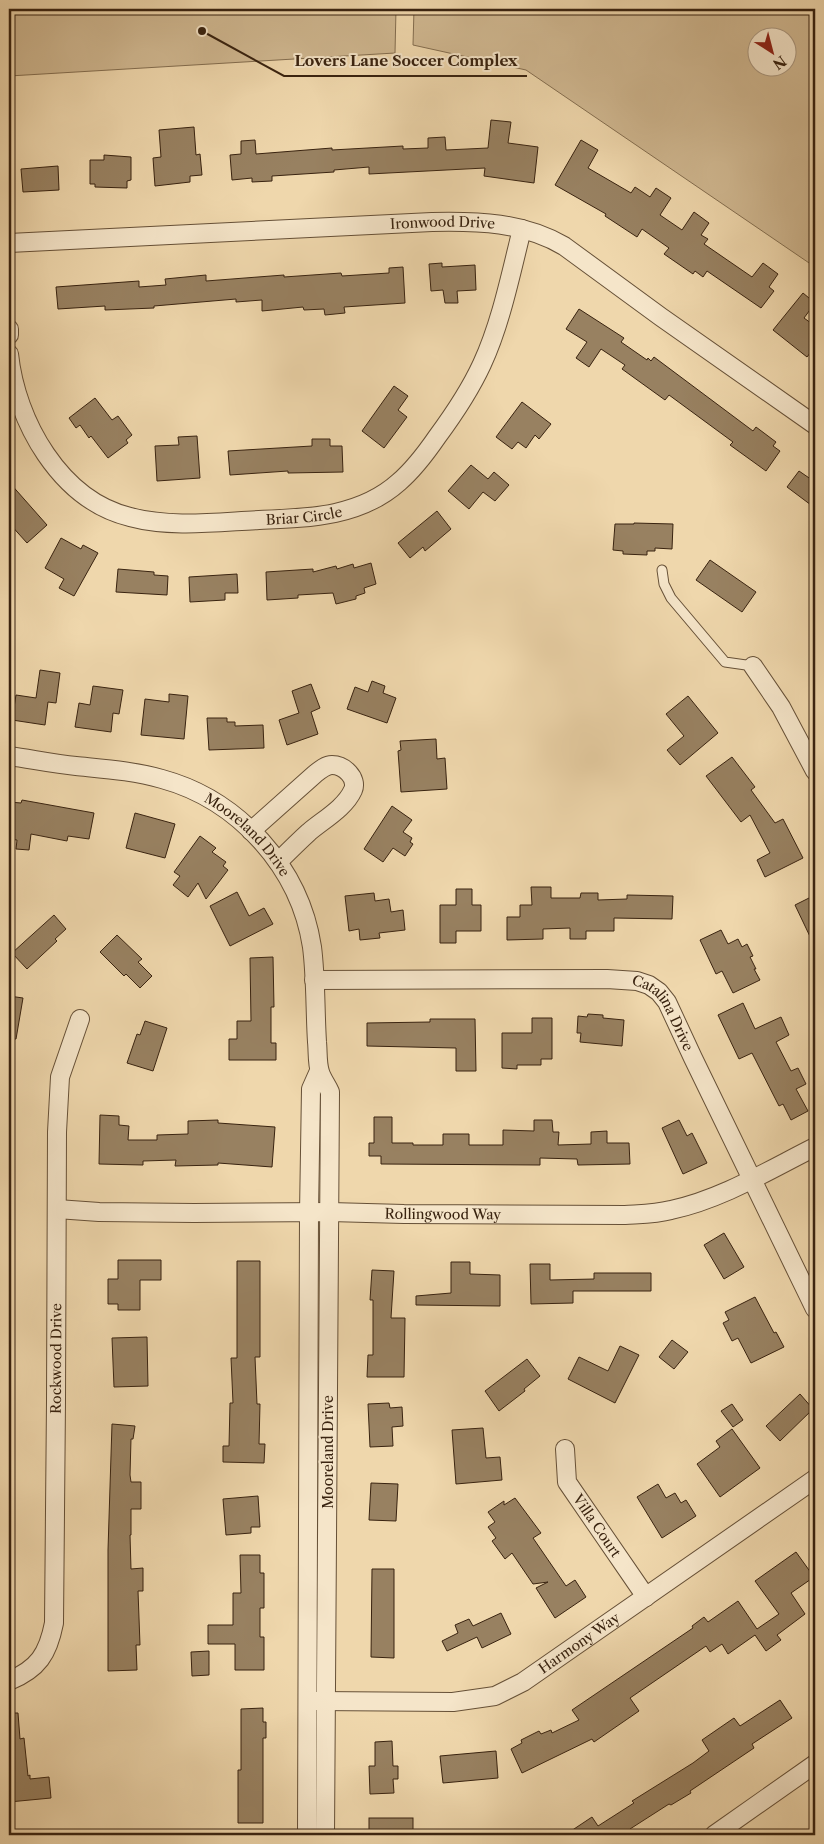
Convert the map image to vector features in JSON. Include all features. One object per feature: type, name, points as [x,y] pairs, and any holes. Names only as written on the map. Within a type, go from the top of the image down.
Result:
[{"type":"street","name":"Ironwood Drive","points":[[9,243],[441,222],[484,223],[522,229],[549,238],[564,246],[815,425]]},
{"type":"street","name":"Briar Circle","points":[[9,354],[11,372],[26,422],[48,457],[76,487],[92,500],[110,510],[129,517],[172,523],[294,519],[342,513],[363,506],[400,482],[430,447],[471,386],[483,363],[491,341],[522,229]]},
{"type":"street","points":[[9,329],[9,335]]},
{"type":"street","points":[[753,666],[781,707],[815,771]]},
{"type":"street","name":"Mooreland Drive","points":[[9,756],[127,772],[169,781],[209,798],[251,831],[278,862],[292,885],[307,924],[312,947],[320,1071],[330,1092],[325,1835]]},
{"type":"street","points":[[251,831],[326,766],[342,767],[353,778],[352,791],[342,805],[307,834],[278,862]]},
{"type":"street","name":"Catalina Drive","points":[[314,980],[615,980],[637,981],[649,985],[660,992],[667,1002],[692,1058],[815,1309]]},
{"type":"street","name":"Rockwood Drive","points":[[9,1681],[23,1675],[45,1653],[54,1623],[57,1132],[60,1077],[80,1019]]},
{"type":"street","name":"Mooreland Drive","points":[[307,1835],[308,1213],[311,1089],[320,1071]]},
{"type":"street","name":"Rollingwood Way","points":[[57,1209],[194,1214],[330,1212],[625,1216],[671,1210],[693,1204],[752,1179],[815,1147]]},
{"type":"street","name":"Villa Court","points":[[565,1449],[566,1482],[646,1596]]},
{"type":"street","name":"Harmony Way","points":[[308,1700],[453,1702],[495,1696],[523,1682],[815,1479]]},
{"type":"street","points":[[714,1835],[815,1764]]},
{"type":"lane","points":[[662,570],[664,584],[671,598],[725,662],[753,666]]},
{"type":"shaded area","points":[[9,9],[396,9],[395,53],[9,76]]},
{"type":"shaded area","points":[[414,9],[815,9],[815,267],[526,70],[413,45]]},
{"type":"building","points":[[491,120],[511,122],[508,143],[538,147],[534,183],[484,176],[485,168],[369,174],[369,167],[334,170],[334,172],[272,176],[272,181],[252,182],[252,178],[232,180],[230,155],[241,154],[241,141],[255,140],[256,154],[332,148],[332,150],[403,146],[403,149],[428,148],[428,138],[445,137],[446,150],[488,148]]},
{"type":"building","points":[[194,127],[196,155],[200,154],[202,175],[190,176],[190,182],[155,186],[153,158],[161,157],[159,130]]},
{"type":"building","points":[[581,140],[598,150],[588,168],[631,193],[635,187],[650,197],[656,188],[671,198],[660,215],[682,230],[694,212],[709,223],[701,235],[708,239],[704,244],[752,277],[763,263],[778,274],[769,287],[774,291],[761,308],[707,271],[703,277],[695,271],[693,274],[664,254],[669,248],[642,229],[637,237],[605,216],[606,214],[555,185]]},
{"type":"building","points":[[104,155],[131,157],[131,180],[127,181],[127,188],[95,187],[95,184],[90,184],[90,160],[104,160]]},
{"type":"building","points":[[58,166],[59,190],[23,192],[21,169]]},
{"type":"building","points":[[442,263],[442,267],[475,265],[476,290],[457,291],[458,303],[445,303],[443,290],[431,291],[429,264]]},
{"type":"building","points":[[403,267],[405,303],[344,307],[345,313],[325,315],[324,309],[304,310],[303,307],[262,311],[262,300],[236,302],[236,299],[154,306],[154,308],[105,310],[105,306],[58,309],[56,287],[139,281],[139,287],[166,285],[165,279],[206,275],[206,281],[284,275],[284,277],[341,273],[342,276],[389,273],[389,268]]},
{"type":"building","points":[[803,293],[815,303],[804,318],[815,326],[815,347],[807,357],[773,330]]},
{"type":"building","points":[[579,309],[624,338],[621,342],[647,360],[648,358],[651,361],[654,357],[753,431],[756,427],[776,442],[773,446],[780,451],[766,471],[730,445],[733,442],[669,395],[665,400],[622,369],[625,365],[601,349],[589,367],[576,358],[587,342],[566,329]]},
{"type":"building","points":[[394,386],[408,396],[398,410],[407,417],[384,448],[362,431]]},
{"type":"building","points":[[95,398],[112,420],[118,416],[132,435],[126,440],[128,443],[108,458],[91,436],[89,438],[80,425],[76,428],[69,418]]},
{"type":"building","points":[[522,402],[551,424],[539,439],[535,435],[526,448],[518,442],[512,449],[496,437]]},
{"type":"building","points":[[197,436],[200,478],[157,481],[155,446],[179,445],[178,437]]},
{"type":"building","points":[[312,439],[330,439],[330,446],[342,446],[343,472],[288,473],[288,471],[230,475],[228,451],[312,446]]},
{"type":"building","points":[[471,465],[488,479],[494,472],[509,485],[495,501],[483,492],[469,509],[448,491]]},
{"type":"building","points":[[799,471],[815,482],[815,508],[787,487]]},
{"type":"building","points":[[9,482],[47,525],[27,543],[9,523]]},
{"type":"building","points":[[437,511],[451,529],[425,551],[423,547],[410,558],[398,543]]},
{"type":"building","points":[[615,524],[673,524],[672,549],[655,548],[655,551],[647,551],[647,555],[623,554],[623,551],[613,550]]},
{"type":"building","points":[[61,538],[81,549],[83,545],[98,553],[74,596],[59,588],[64,579],[45,568]]},
{"type":"building","points":[[710,560],[756,592],[742,612],[696,580]]},
{"type":"building","points":[[371,563],[376,584],[364,588],[365,593],[356,596],[356,599],[336,604],[333,593],[298,595],[298,598],[267,600],[266,572],[313,569],[313,572],[336,566],[337,569],[353,564],[354,568]]},
{"type":"building","points":[[118,569],[154,572],[154,575],[168,576],[167,595],[116,592]]},
{"type":"building","points":[[237,574],[238,593],[225,593],[225,600],[190,602],[189,577]]},
{"type":"building","points":[[40,670],[60,673],[56,703],[48,702],[45,725],[12,720],[16,695],[36,698]]},
{"type":"building","points":[[372,681],[385,686],[383,693],[396,698],[387,723],[347,709],[355,687],[368,692]]},
{"type":"building","points":[[311,684],[320,708],[311,712],[318,734],[287,745],[279,720],[299,713],[292,691]]},
{"type":"building","points":[[93,686],[123,690],[119,714],[113,713],[111,732],[75,727],[79,703],[90,705]]},
{"type":"building","points":[[169,694],[188,696],[184,739],[141,735],[145,699],[169,702]]},
{"type":"building","points":[[688,696],[718,733],[680,765],[667,750],[684,736],[666,714]]},
{"type":"building","points":[[207,718],[227,718],[227,722],[235,722],[235,726],[263,725],[264,748],[209,750]]},
{"type":"building","points":[[436,739],[437,759],[445,758],[447,789],[401,792],[398,751],[401,750],[400,741]]},
{"type":"building","points":[[732,757],[755,787],[751,790],[775,823],[783,819],[803,858],[765,877],[757,860],[770,853],[750,815],[741,822],[706,776]]},
{"type":"building","points":[[22,800],[94,813],[89,839],[68,836],[67,841],[31,834],[29,850],[16,849],[17,840],[9,839],[9,802],[21,803]]},
{"type":"building","points":[[392,806],[412,820],[403,832],[412,838],[410,842],[413,844],[405,856],[393,848],[383,862],[364,849]]},
{"type":"building","points":[[135,813],[175,824],[165,858],[126,848]]},
{"type":"building","points":[[200,836],[216,848],[212,852],[226,862],[223,866],[228,870],[206,899],[198,883],[188,897],[173,885],[180,876],[174,872]]},
{"type":"building","points":[[531,887],[551,887],[551,898],[580,898],[581,893],[598,893],[598,900],[627,899],[627,895],[673,896],[672,919],[614,918],[614,931],[586,931],[586,939],[570,939],[570,928],[543,929],[543,939],[507,940],[507,917],[520,917],[520,905],[532,905]]},
{"type":"building","points":[[456,889],[472,889],[472,905],[481,905],[481,931],[456,931],[456,943],[440,943],[440,905],[456,905]]},
{"type":"building","points":[[237,892],[249,916],[264,908],[273,924],[230,946],[210,906]]},
{"type":"building","points":[[374,893],[375,901],[389,899],[391,912],[403,910],[405,930],[379,933],[380,938],[360,940],[359,929],[349,931],[345,896]]},
{"type":"building","points":[[815,895],[815,947],[795,905]]},
{"type":"building","points":[[54,915],[66,929],[55,939],[57,941],[27,969],[12,953]]},
{"type":"building","points":[[721,930],[728,944],[738,939],[742,947],[747,944],[753,956],[750,957],[756,969],[754,969],[760,980],[733,993],[722,971],[716,974],[700,940]]},
{"type":"building","points":[[117,935],[142,959],[138,962],[152,976],[140,988],[126,974],[124,976],[100,952]]},
{"type":"building","points":[[273,957],[274,1007],[271,1007],[271,1043],[276,1043],[276,1060],[229,1060],[229,1039],[237,1039],[237,1021],[251,1021],[250,958]]},
{"type":"building","points":[[9,996],[23,998],[16,1039],[9,1039]]},
{"type":"building","points":[[743,1003],[755,1029],[781,1017],[789,1035],[776,1042],[791,1071],[798,1068],[806,1084],[796,1089],[808,1111],[791,1120],[783,1104],[779,1106],[752,1053],[739,1059],[718,1015]]},
{"type":"building","points":[[588,1014],[624,1020],[622,1046],[580,1042],[581,1033],[577,1033],[578,1016],[587,1017]]},
{"type":"building","points":[[532,1018],[552,1018],[552,1059],[541,1059],[541,1065],[517,1065],[517,1069],[502,1068],[502,1033],[532,1033]]},
{"type":"building","points":[[430,1019],[475,1019],[476,1071],[456,1071],[456,1048],[367,1046],[367,1023],[430,1022]]},
{"type":"building","points":[[145,1021],[167,1028],[153,1071],[127,1063],[137,1034],[140,1035]]},
{"type":"building","points":[[100,1115],[119,1116],[119,1125],[129,1126],[128,1140],[157,1140],[157,1135],[188,1134],[188,1121],[218,1120],[218,1123],[275,1127],[272,1167],[218,1163],[218,1165],[175,1166],[176,1160],[143,1161],[143,1165],[99,1164]]},
{"type":"building","points":[[374,1117],[392,1117],[392,1143],[413,1143],[413,1145],[443,1145],[443,1134],[469,1134],[469,1145],[503,1145],[503,1130],[534,1131],[534,1120],[552,1120],[553,1132],[559,1132],[558,1145],[591,1144],[591,1132],[607,1131],[607,1143],[629,1143],[630,1164],[578,1165],[577,1159],[540,1158],[540,1165],[381,1164],[381,1156],[369,1156],[369,1143],[374,1143]]},
{"type":"building","points":[[679,1120],[687,1136],[692,1133],[707,1163],[683,1174],[662,1128]]},
{"type":"building","points":[[724,1233],[744,1267],[724,1279],[704,1245]]},
{"type":"building","points":[[118,1260],[161,1260],[161,1280],[140,1280],[140,1310],[118,1310],[118,1304],[108,1304],[108,1279],[118,1279]]},
{"type":"building","points":[[237,1261],[260,1261],[260,1357],[255,1357],[257,1404],[260,1404],[259,1444],[265,1444],[264,1463],[223,1462],[223,1446],[229,1446],[230,1403],[233,1403],[231,1358],[237,1358]]},
{"type":"building","points":[[451,1262],[470,1262],[470,1274],[500,1275],[500,1306],[416,1305],[416,1296],[451,1293]]},
{"type":"building","points":[[530,1264],[550,1264],[550,1280],[594,1279],[594,1273],[651,1273],[651,1291],[573,1291],[573,1303],[531,1304]]},
{"type":"building","points":[[372,1270],[394,1271],[391,1318],[405,1318],[404,1377],[367,1377],[368,1355],[373,1355],[373,1300],[370,1300]]},
{"type":"building","points":[[755,1297],[774,1333],[776,1332],[784,1347],[751,1363],[738,1338],[732,1341],[723,1323],[729,1320],[725,1312]]},
{"type":"building","points":[[147,1337],[148,1386],[114,1387],[112,1338]]},
{"type":"building","points":[[672,1340],[688,1352],[674,1369],[659,1357]]},
{"type":"building","points":[[620,1346],[639,1355],[615,1403],[568,1379],[579,1357],[608,1371]]},
{"type":"building","points":[[527,1359],[540,1376],[524,1389],[525,1391],[499,1411],[485,1391]]},
{"type":"building","points":[[800,1394],[813,1409],[780,1441],[766,1426]]},
{"type":"building","points":[[389,1403],[390,1408],[402,1407],[403,1426],[392,1427],[393,1446],[370,1447],[368,1404]]},
{"type":"building","points":[[732,1404],[743,1420],[733,1427],[721,1411]]},
{"type":"building","points":[[112,1424],[135,1426],[133,1439],[131,1439],[130,1475],[131,1482],[141,1482],[141,1509],[131,1509],[130,1535],[131,1569],[143,1568],[143,1591],[138,1591],[140,1645],[136,1645],[137,1670],[108,1671],[108,1550]]},
{"type":"building","points":[[483,1428],[486,1458],[500,1457],[502,1480],[456,1484],[452,1430]]},
{"type":"building","points":[[732,1429],[760,1468],[720,1497],[697,1464],[720,1447],[716,1441]]},
{"type":"building","points":[[371,1483],[398,1484],[396,1521],[369,1520]]},
{"type":"building","points":[[658,1484],[666,1498],[675,1493],[681,1503],[686,1500],[696,1516],[662,1538],[637,1497]]},
{"type":"building","points":[[258,1496],[260,1527],[251,1527],[251,1533],[226,1535],[223,1499]]},
{"type":"building","points":[[515,1498],[541,1533],[533,1538],[566,1586],[575,1580],[586,1597],[555,1618],[536,1588],[548,1582],[533,1584],[512,1553],[505,1559],[492,1541],[496,1538],[488,1527],[495,1522],[488,1512],[504,1501],[504,1505]]},
{"type":"building","points":[[796,1552],[814,1577],[791,1593],[805,1614],[777,1635],[781,1640],[766,1651],[755,1635],[728,1654],[722,1644],[710,1652],[706,1646],[630,1698],[639,1711],[594,1742],[592,1739],[522,1773],[511,1749],[522,1743],[521,1740],[539,1731],[541,1734],[551,1730],[552,1733],[579,1720],[572,1710],[693,1628],[692,1626],[704,1617],[708,1622],[738,1601],[757,1629],[779,1614],[755,1581]]},
{"type":"building","points":[[240,1555],[260,1555],[260,1573],[264,1573],[264,1608],[260,1608],[260,1637],[264,1637],[264,1670],[235,1670],[235,1644],[208,1644],[208,1625],[233,1625],[233,1593],[241,1593]]},
{"type":"building","points":[[372,1569],[394,1569],[394,1658],[371,1657]]},
{"type":"building","points":[[501,1613],[511,1634],[482,1648],[477,1637],[447,1651],[442,1641],[458,1633],[455,1625],[469,1619],[473,1626]]},
{"type":"building","points":[[209,1651],[209,1675],[192,1676],[191,1652]]},
{"type":"building","points":[[780,1700],[792,1718],[752,1744],[754,1748],[690,1791],[691,1793],[671,1805],[669,1804],[630,1829],[634,1835],[565,1835],[592,1817],[598,1826],[634,1803],[632,1801],[709,1751],[702,1740],[734,1718],[740,1726]]},
{"type":"building","points":[[263,1708],[263,1722],[266,1722],[266,1738],[263,1738],[263,1823],[238,1823],[238,1770],[241,1770],[241,1709]]},
{"type":"building","points":[[9,1713],[18,1713],[20,1739],[24,1738],[28,1776],[30,1775],[30,1779],[49,1777],[51,1798],[9,1802]]},
{"type":"building","points":[[392,1741],[393,1766],[398,1766],[398,1779],[393,1779],[394,1793],[370,1794],[369,1766],[375,1766],[375,1742]]},
{"type":"building","points":[[496,1751],[498,1778],[443,1783],[440,1756]]},
{"type":"building","points":[[369,1818],[413,1818],[413,1835],[369,1835]]},
{"type":"place","name":"Lovers Lane Soccer Complex","points":[[202,31]]}]
